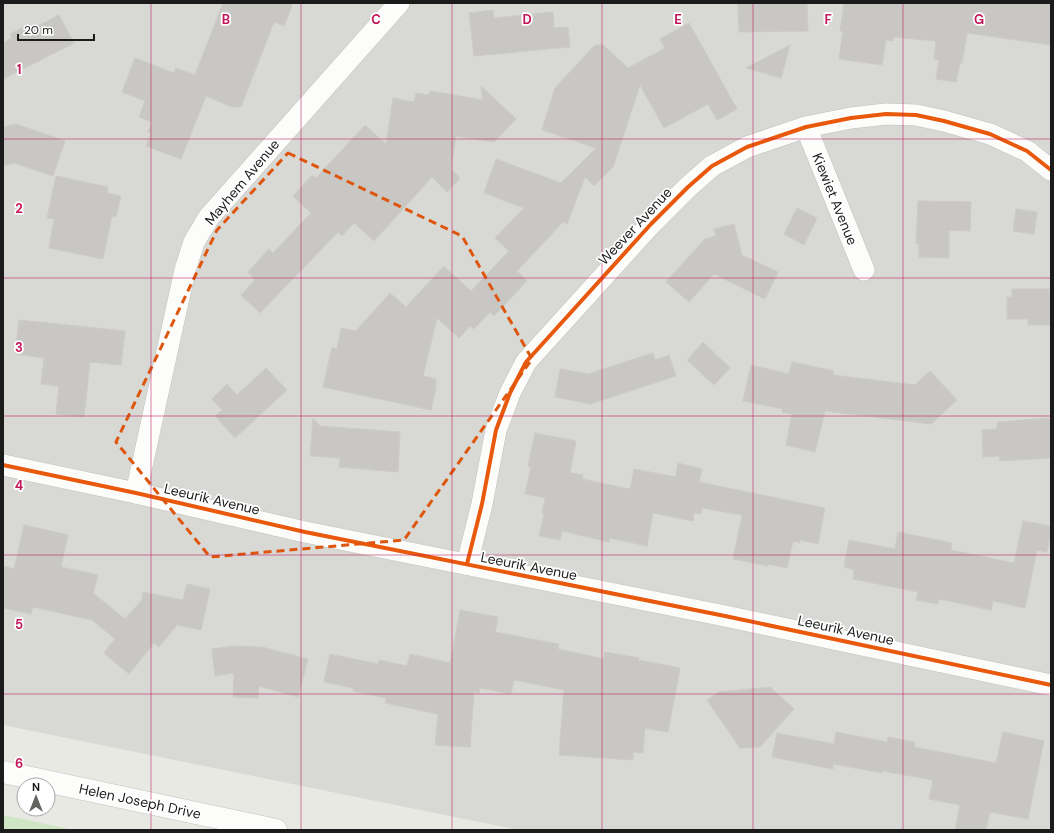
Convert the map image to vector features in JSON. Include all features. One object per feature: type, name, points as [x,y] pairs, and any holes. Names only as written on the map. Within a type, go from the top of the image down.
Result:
[{"type":"street","name":"Mayhem Avenue","points":[[136,493],[185,270],[194,242],[209,217],[399,3]]},
{"type":"street","name":"Weever Avenue","points":[[467,564],[482,504],[496,430],[510,393],[526,362],[651,224],[688,187],[712,166],[747,147],[806,127],[851,118],[886,114],[916,115],[990,134],[1028,151],[1051,170]]},
{"type":"street","name":"Kiewiet Avenue","points":[[806,127],[864,270]]},
{"type":"street","name":"Leeurik Avenue","points":[[3,465],[136,493],[305,532],[725,616],[1051,685]]},
{"type":"street","name":"Helen Joseph Drive","points":[[3,772],[276,830]]},
{"type":"highlighted area","points":[[288,153],[462,236],[532,359],[404,540],[210,557],[116,442],[217,230]]},
{"type":"shaded area","points":[[3,3],[1051,3],[1051,830],[518,830],[3,725]]},
{"type":"green space","points":[[3,815],[74,830],[3,830]]},
{"type":"building","points":[[223,3],[293,3],[284,26],[274,22],[241,107],[232,107],[206,96],[181,159],[146,146],[151,133],[148,132],[152,122],[139,117],[145,101],[122,92],[135,58],[174,73],[176,68],[195,75]]},
{"type":"building","points":[[738,3],[807,3],[808,31],[739,32]]},
{"type":"building","points":[[844,3],[1051,3],[1051,45],[967,33],[962,63],[960,63],[956,82],[936,79],[939,60],[934,59],[936,41],[894,37],[893,41],[886,40],[882,65],[839,59],[843,31],[840,31]]},
{"type":"building","points":[[493,10],[494,18],[553,12],[554,28],[568,27],[570,47],[474,56],[469,13]]},
{"type":"building","points":[[59,15],[74,43],[3,79],[3,43],[12,38],[10,34],[28,25],[30,30]]},
{"type":"building","points":[[689,23],[737,109],[717,120],[708,104],[664,128],[640,85],[613,167],[594,186],[585,177],[567,224],[563,222],[517,271],[527,281],[494,316],[490,312],[474,329],[470,326],[459,338],[437,318],[423,376],[436,379],[436,388],[431,410],[323,387],[332,347],[337,349],[341,328],[356,331],[390,293],[406,307],[444,266],[471,291],[509,251],[495,238],[524,208],[484,193],[496,159],[561,183],[596,148],[542,130],[555,88],[595,45],[603,45],[628,68],[665,48],[660,39]]},
{"type":"building","points":[[790,45],[781,78],[746,68]]},
{"type":"building","points":[[481,86],[516,119],[494,142],[456,136],[451,169],[460,178],[447,192],[432,177],[374,241],[354,223],[342,236],[338,232],[260,313],[241,295],[255,280],[248,272],[269,249],[273,253],[311,213],[293,196],[312,175],[316,178],[365,125],[386,144],[393,98],[414,102],[416,93],[429,95],[430,91],[483,100]]},
{"type":"building","points":[[16,124],[65,141],[53,176],[14,163],[3,166],[3,127]]},
{"type":"building","points":[[56,176],[108,187],[107,193],[121,196],[116,217],[112,216],[103,259],[49,248],[54,219],[47,218]]},
{"type":"building","points":[[918,201],[971,202],[970,231],[949,230],[949,258],[919,257],[919,244],[916,244]]},
{"type":"building","points":[[797,208],[817,218],[804,245],[784,234]]},
{"type":"building","points":[[1016,209],[1037,212],[1034,234],[1013,231]]},
{"type":"building","points":[[734,224],[742,255],[778,272],[765,299],[714,274],[689,302],[666,282],[705,239],[716,236],[714,229]]},
{"type":"building","points":[[1012,289],[1051,289],[1051,325],[1028,325],[1028,319],[1007,319],[1007,297],[1012,297]]},
{"type":"building","points":[[19,320],[125,331],[121,365],[90,362],[84,417],[56,414],[59,386],[41,384],[44,358],[15,354]]},
{"type":"building","points":[[703,342],[730,368],[714,385],[687,360]]},
{"type":"building","points":[[653,353],[655,360],[669,355],[676,376],[590,404],[555,397],[560,369],[588,374]]},
{"type":"building","points":[[792,362],[834,371],[833,375],[915,385],[930,371],[957,400],[931,424],[825,411],[815,452],[786,445],[792,414],[782,412],[783,409],[743,401],[751,365],[789,374]]},
{"type":"building","points":[[266,368],[287,390],[235,438],[215,416],[222,410],[212,399],[227,384],[237,395]]},
{"type":"building","points":[[313,418],[320,426],[400,432],[398,472],[339,467],[340,458],[310,456]]},
{"type":"building","points":[[1051,418],[1051,458],[1000,461],[999,456],[983,457],[982,430],[997,429],[997,422]]},
{"type":"building","points":[[535,433],[576,441],[570,473],[583,475],[582,479],[630,489],[634,469],[676,477],[678,463],[702,469],[699,482],[825,508],[818,544],[800,540],[800,543],[793,541],[787,568],[733,559],[742,515],[702,508],[701,514],[694,513],[693,521],[653,513],[647,546],[610,538],[609,542],[562,531],[560,540],[539,536],[544,514],[542,513],[545,498],[525,494],[531,467],[528,466]]},
{"type":"building","points":[[1023,521],[1051,526],[1047,552],[1037,550],[1025,608],[993,601],[991,610],[939,599],[938,604],[916,600],[918,592],[853,579],[854,570],[844,567],[849,540],[895,549],[898,532],[952,543],[951,550],[1014,563]]},
{"type":"building","points":[[24,525],[68,535],[61,567],[98,575],[93,593],[125,619],[142,600],[143,592],[183,600],[187,584],[210,589],[201,630],[177,625],[159,647],[154,643],[129,674],[104,653],[115,639],[92,620],[33,607],[31,614],[3,608],[3,566],[14,569]]},
{"type":"building","points":[[460,610],[498,617],[495,632],[559,644],[558,649],[604,659],[605,652],[639,658],[638,660],[680,668],[668,732],[645,728],[643,753],[633,752],[633,760],[559,755],[564,690],[514,680],[511,694],[480,688],[479,693],[474,692],[470,747],[435,745],[438,714],[385,703],[386,698],[353,691],[353,688],[324,682],[330,654],[378,664],[379,660],[407,666],[410,654],[450,663]]},
{"type":"building","points":[[235,646],[262,647],[308,659],[298,697],[259,686],[258,698],[233,697],[234,673],[215,676],[212,649]]},
{"type":"building","points":[[770,687],[794,709],[760,747],[740,748],[707,700],[719,692]]},
{"type":"building","points":[[836,732],[887,742],[888,737],[915,742],[914,747],[996,763],[1003,732],[1044,741],[1028,819],[990,812],[986,830],[955,830],[960,805],[929,799],[933,780],[833,764],[833,769],[772,757],[777,733],[834,744]]},
{"type":"cycle path","points":[[467,564],[482,504],[496,430],[510,393],[526,362],[651,224],[688,187],[712,166],[747,147],[806,127],[851,118],[886,114],[916,115],[990,134],[1027,151],[1051,170]]},
{"type":"cycle path","points":[[3,465],[136,493],[305,532],[725,616],[1051,685]]}]
